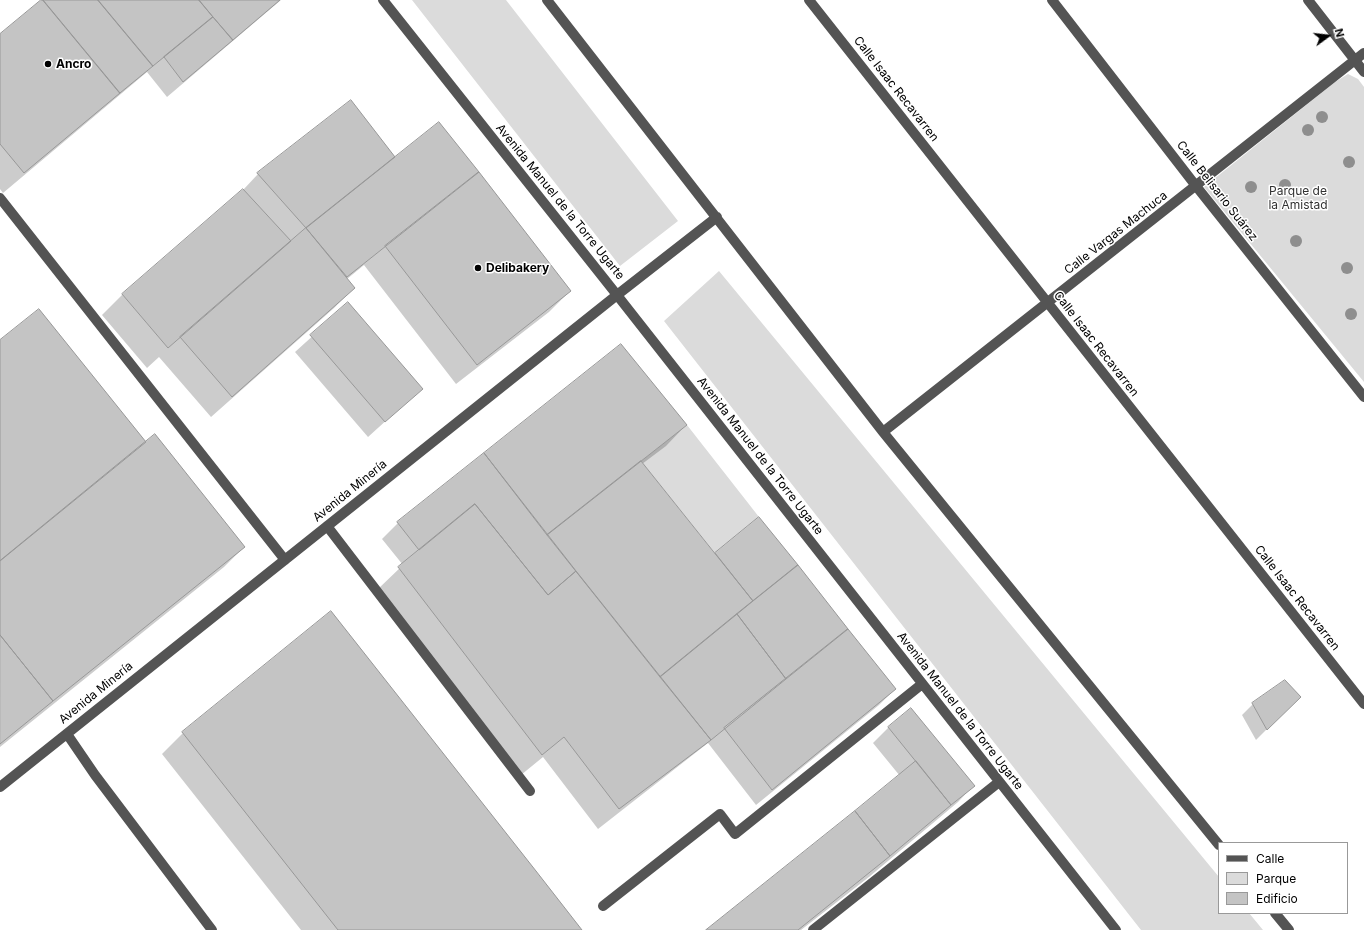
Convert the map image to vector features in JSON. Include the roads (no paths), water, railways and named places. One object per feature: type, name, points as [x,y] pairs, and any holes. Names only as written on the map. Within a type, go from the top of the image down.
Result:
[{"type":"street","name":"Avenida Manuel de la Torre Ugarte","points":[[383,0],[617,294],[1116,930]]},
{"type":"street","points":[[547,0],[883,432],[1218,844]]},
{"type":"street","name":"Calle Isaac Recavarren","points":[[809,0],[1364,704]]},
{"type":"street","name":"Calle Belisario Suárez","points":[[1052,0],[1196,186],[1364,397]]},
{"type":"street","points":[[1308,0],[1364,72]]},
{"type":"street","name":"Calle Vargas Machuca","points":[[883,432],[1364,53]]},
{"type":"street","points":[[0,198],[285,560]]},
{"type":"street","name":"Avenida Minería","points":[[0,787],[617,294],[717,217]]},
{"type":"street","points":[[327,526],[530,791]]},
{"type":"street","points":[[603,906],[720,814],[735,834],[922,684]]},
{"type":"street","points":[[67,734],[95,775],[212,930]]},
{"type":"street","points":[[813,930],[999,782]]},
{"type":"street","points":[[1276,914],[1288,930]]},
{"type":"place","name":"Ancro","points":[[48,64]]},
{"type":"place","name":"Delibakery","points":[[478,268]]},
{"type":"park label","name":"Parque de la Amistad","points":[[1298,198]]}]
